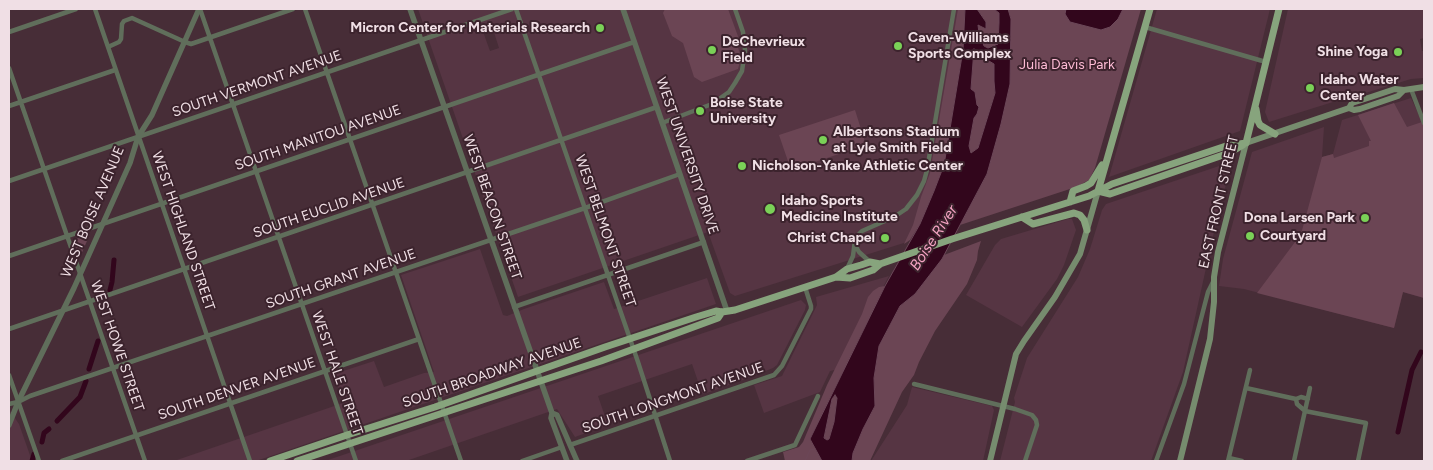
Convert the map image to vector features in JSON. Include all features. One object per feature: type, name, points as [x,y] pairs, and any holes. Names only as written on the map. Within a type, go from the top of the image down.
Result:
[{"type":"main road","points":[[990,461],[1011,371],[1018,350],[1055,297],[1080,254],[1150,9]]},
{"type":"main road","name":"EAST FRONT STREET","points":[[1180,461],[1210,339],[1218,252],[1279,9]]},
{"type":"main road","name":"SOUTH BROADWAY AVENUE","points":[[1350,108],[1352,103],[1395,89],[1407,90],[1424,87]]},
{"type":"main road","name":"SOUTH BROADWAY AVENUE","points":[[836,277],[850,278],[873,270],[880,264],[991,226],[1089,196],[1098,190],[1110,194],[1229,153],[1246,143],[1350,108],[1356,110],[1398,96],[1407,90]]},
{"type":"main road","points":[[1365,98],[1369,101],[1380,98],[1384,100]]},
{"type":"main road","points":[[1256,101],[1258,121],[1262,127],[1275,134]]},
{"type":"main road","points":[[1070,202],[1073,192],[1091,183],[1107,158]]},
{"type":"main road","points":[[1022,217],[1033,224],[1074,214],[1080,215],[1084,220],[1087,230]]},
{"type":"main road","name":"SOUTH BROADWAY AVENUE","points":[[270,461],[712,312],[735,310],[836,277],[847,269],[870,262],[880,264]]},
{"type":"main road","name":"SOUTH BROADWAY AVENUE","points":[[297,461],[540,382],[718,318],[724,312]]},
{"type":"street","points":[[9,32],[76,9]]},
{"type":"street","name":"WEST HIGHLAND STREET","points":[[94,9],[250,461]]},
{"type":"street","name":"WEST HALE STREET","points":[[199,9],[356,461]]},
{"type":"street","name":"WEST BOISE AVENUE","points":[[9,425],[130,163],[138,137],[152,115],[199,9]]},
{"type":"street","points":[[108,47],[119,42],[122,24],[124,21],[132,18],[191,44],[293,9]]},
{"type":"street","points":[[305,9],[461,461]]},
{"type":"street","name":"WEST BEACON STREET","points":[[410,9],[552,413],[551,418],[568,461]]},
{"type":"street","name":"SOUTH VERMONT AVENUE","points":[[9,181],[514,9]]},
{"type":"street","name":"WEST BELMONT STREET","points":[[514,9],[631,339],[670,461]]},
{"type":"street","name":"WEST UNIVERSITY DRIVE","points":[[623,9],[704,242],[724,312]]},
{"type":"street","points":[[662,123],[712,104],[728,92],[735,83],[742,71],[745,50],[743,32],[735,9]]},
{"type":"street","points":[[847,269],[853,256],[855,240],[862,231],[894,217],[906,209],[924,181],[954,9]]},
{"type":"street","points":[[1145,27],[1266,62]]},
{"type":"street","name":"SOUTH MANITOU AVENUE","points":[[9,256],[634,42]]},
{"type":"street","name":"WEST HOWE STREET","points":[[9,68],[145,461]]},
{"type":"street","points":[[9,106],[116,70]]},
{"type":"street","points":[[1407,90],[1424,123]]},
{"type":"street","name":"SOUTH EUCLID AVENUE","points":[[9,330],[657,108]]},
{"type":"street","name":"SOUTH GRANT AVENUE","points":[[9,404],[680,174]]},
{"type":"street","points":[[514,307],[704,242]]},
{"type":"street","points":[[855,245],[859,252],[870,262]]},
{"type":"street","points":[[1156,461],[1184,384],[1208,292],[1214,281]]},
{"type":"street","name":"SOUTH LONGMONT AVENUE","points":[[570,445],[774,375],[782,366],[811,310],[805,287]]},
{"type":"street","name":"SOUTH DENVER AVENUE","points":[[62,461],[419,339]]},
{"type":"street","points":[[1242,461],[1228,460],[1250,370]]},
{"type":"street","points":[[9,375],[38,461]]},
{"type":"street","points":[[914,384],[1032,415],[1037,425],[1024,461]]},
{"type":"street","points":[[1246,388],[1296,399],[1301,397],[1308,399]]},
{"type":"street","points":[[1294,461],[1310,388]]},
{"type":"street","points":[[747,461],[795,445],[818,396]]},
{"type":"street","points":[[1296,399],[1297,404],[1305,411],[1366,423],[1358,461]]},
{"type":"street","name":"WEST BEACON STREET","points":[[552,413],[557,415],[577,461]]},
{"type":"street","points":[[522,461],[562,447]]},
{"type":"shaded area","name":"Boise State University","points":[[418,9],[962,9],[931,189],[907,242],[735,296],[730,293],[708,232],[518,297]],"holes":[[[491,23],[499,48],[490,51],[481,26]]]},
{"type":"shaded area","points":[[1157,9],[1270,9],[1240,131],[1109,177]]},
{"type":"shaded area","points":[[1288,9],[1424,9],[1424,38],[1420,39],[1422,51],[1424,51],[1424,78],[1411,79],[1269,122],[1265,112]]},
{"type":"shaded area","name":"Dona Larsen Park","points":[[1411,98],[1424,126],[1424,298],[1403,292],[1394,328],[1244,289],[1219,286],[1223,259],[1252,152],[1324,127],[1322,157],[1333,154],[1342,120]]},
{"type":"shaded area","points":[[1228,163],[1230,168],[1183,372],[1151,461],[1000,461],[1015,402],[1014,398],[1027,358],[1078,277],[1090,249],[1102,210],[1106,204]]},
{"type":"shaded area","points":[[1072,219],[1076,230],[1064,265],[1057,279],[1022,327],[966,295],[995,245],[1001,239]]},
{"type":"shaded area","points":[[480,249],[503,315],[507,316],[604,282],[614,309],[707,278],[716,304],[256,461],[174,461],[343,403],[334,374],[374,361],[384,387],[424,373],[434,372],[401,275]]},
{"type":"shaded area","points":[[889,276],[839,369],[830,371],[820,392],[764,413],[754,385],[782,376],[817,305],[816,297]]},
{"type":"shaded area","points":[[801,300],[806,305],[805,310],[777,365],[704,394],[692,364],[598,396],[608,425],[575,437],[557,409],[406,461],[325,461]]},
{"type":"shaded area","points":[[912,387],[992,406],[994,410],[983,461],[871,461],[907,405]]},
{"type":"shaded area","points":[[10,411],[19,424],[32,461],[9,461]]},
{"type":"green space","name":"DeChevrieux Field","points":[[665,9],[728,9],[739,39],[736,41],[741,57],[738,69],[702,82],[694,77],[683,43],[672,36],[663,13]]},
{"type":"green space","points":[[958,9],[965,9],[963,50],[944,165],[920,224],[910,240],[904,244],[913,225],[930,173]]},
{"type":"green space","points":[[977,9],[994,9],[999,13],[998,44],[988,48],[984,46],[978,25],[986,29],[986,22]]},
{"type":"green space","name":"Julia Davis Park","points":[[1008,9],[1141,9],[1095,168],[1089,180],[1076,187],[960,225],[987,174],[1010,84],[1011,19]]},
{"type":"green space","points":[[974,49],[994,64],[995,93],[978,148],[971,153],[969,146],[974,118],[977,114],[974,95],[971,89]]},
{"type":"green space","name":"Dona Larsen Park","points":[[1394,103],[1407,127],[1422,122],[1424,126],[1424,298],[1403,292],[1394,328],[1257,293],[1301,234],[1322,157],[1333,154],[1334,158],[1369,146],[1369,141],[1371,141],[1358,115]]},
{"type":"green space","name":"Albertsons Stadium at Lyle Smith Field","points":[[855,110],[866,145],[791,170],[779,135]]},
{"type":"green space","points":[[90,234],[80,257],[79,257],[73,240]]},
{"type":"green space","points":[[981,241],[977,260],[967,284],[935,331],[914,375],[902,392],[870,461],[852,461],[853,453],[863,429],[875,406],[874,378],[879,346],[900,306],[915,294],[944,255]]},
{"type":"green space","points":[[885,286],[810,439],[822,461],[785,461],[783,452],[799,447],[803,442],[868,297],[879,287]]},
{"type":"green space","points":[[835,395],[837,398],[834,422],[829,439],[827,440],[824,438],[832,399]]},
{"type":"water","name":"Boise River","points":[[965,9],[977,9],[986,22],[986,29],[978,25],[984,46],[988,48],[998,44],[999,13],[994,9],[1008,9],[1011,19],[1010,84],[987,174],[942,259],[915,294],[900,306],[879,346],[874,378],[875,406],[863,429],[853,453],[852,461],[822,461],[810,439],[885,286],[920,224],[944,165],[963,50]],"holes":[[[974,49],[994,64],[995,93],[978,148],[971,153],[969,146],[974,118],[979,107],[975,92],[971,89]],[[835,395],[837,398],[834,422],[829,439],[827,440],[824,438],[832,399]]]},
{"type":"water","points":[[1066,9],[1123,9],[1118,19],[1110,27],[1101,30],[1070,22],[1065,14]]},
{"type":"waterway","points":[[110,290],[114,260]]},
{"type":"waterway","points":[[89,369],[98,341]]},
{"type":"waterway","points":[[1398,432],[1412,370],[1421,352]]},
{"type":"waterway","points":[[57,421],[80,397],[86,381]]},
{"type":"waterway","points":[[42,442],[44,433],[49,429]]},
{"type":"waterway","points":[[805,461],[810,450],[815,449]]},
{"type":"waterway","points":[[32,461],[34,454]]},
{"type":"place","name":"Micron Center for Materials Research","points":[[600,28]]},
{"type":"place","name":"Caven-Williams Sports Complex","points":[[898,46]]},
{"type":"place","name":"DeChevrieux Field","points":[[712,50]]},
{"type":"place","name":"Shine Yoga","points":[[1398,52]]},
{"type":"place","name":"Idaho Water Center","points":[[1310,88]]},
{"type":"place","name":"Boise State University","points":[[700,111]]},
{"type":"place","name":"Albertsons Stadium at Lyle Smith Field","points":[[823,140]]},
{"type":"place","name":"Nicholson-Yanke Athletic Center","points":[[742,166]]},
{"type":"place","name":"Idaho Sports Medicine Institute","points":[[770,209]]},
{"type":"place","name":"Dona Larsen Park","points":[[1365,218]]},
{"type":"place","name":"Courtyard","points":[[1250,236]]},
{"type":"place","name":"Christ Chapel","points":[[885,238]]}]
